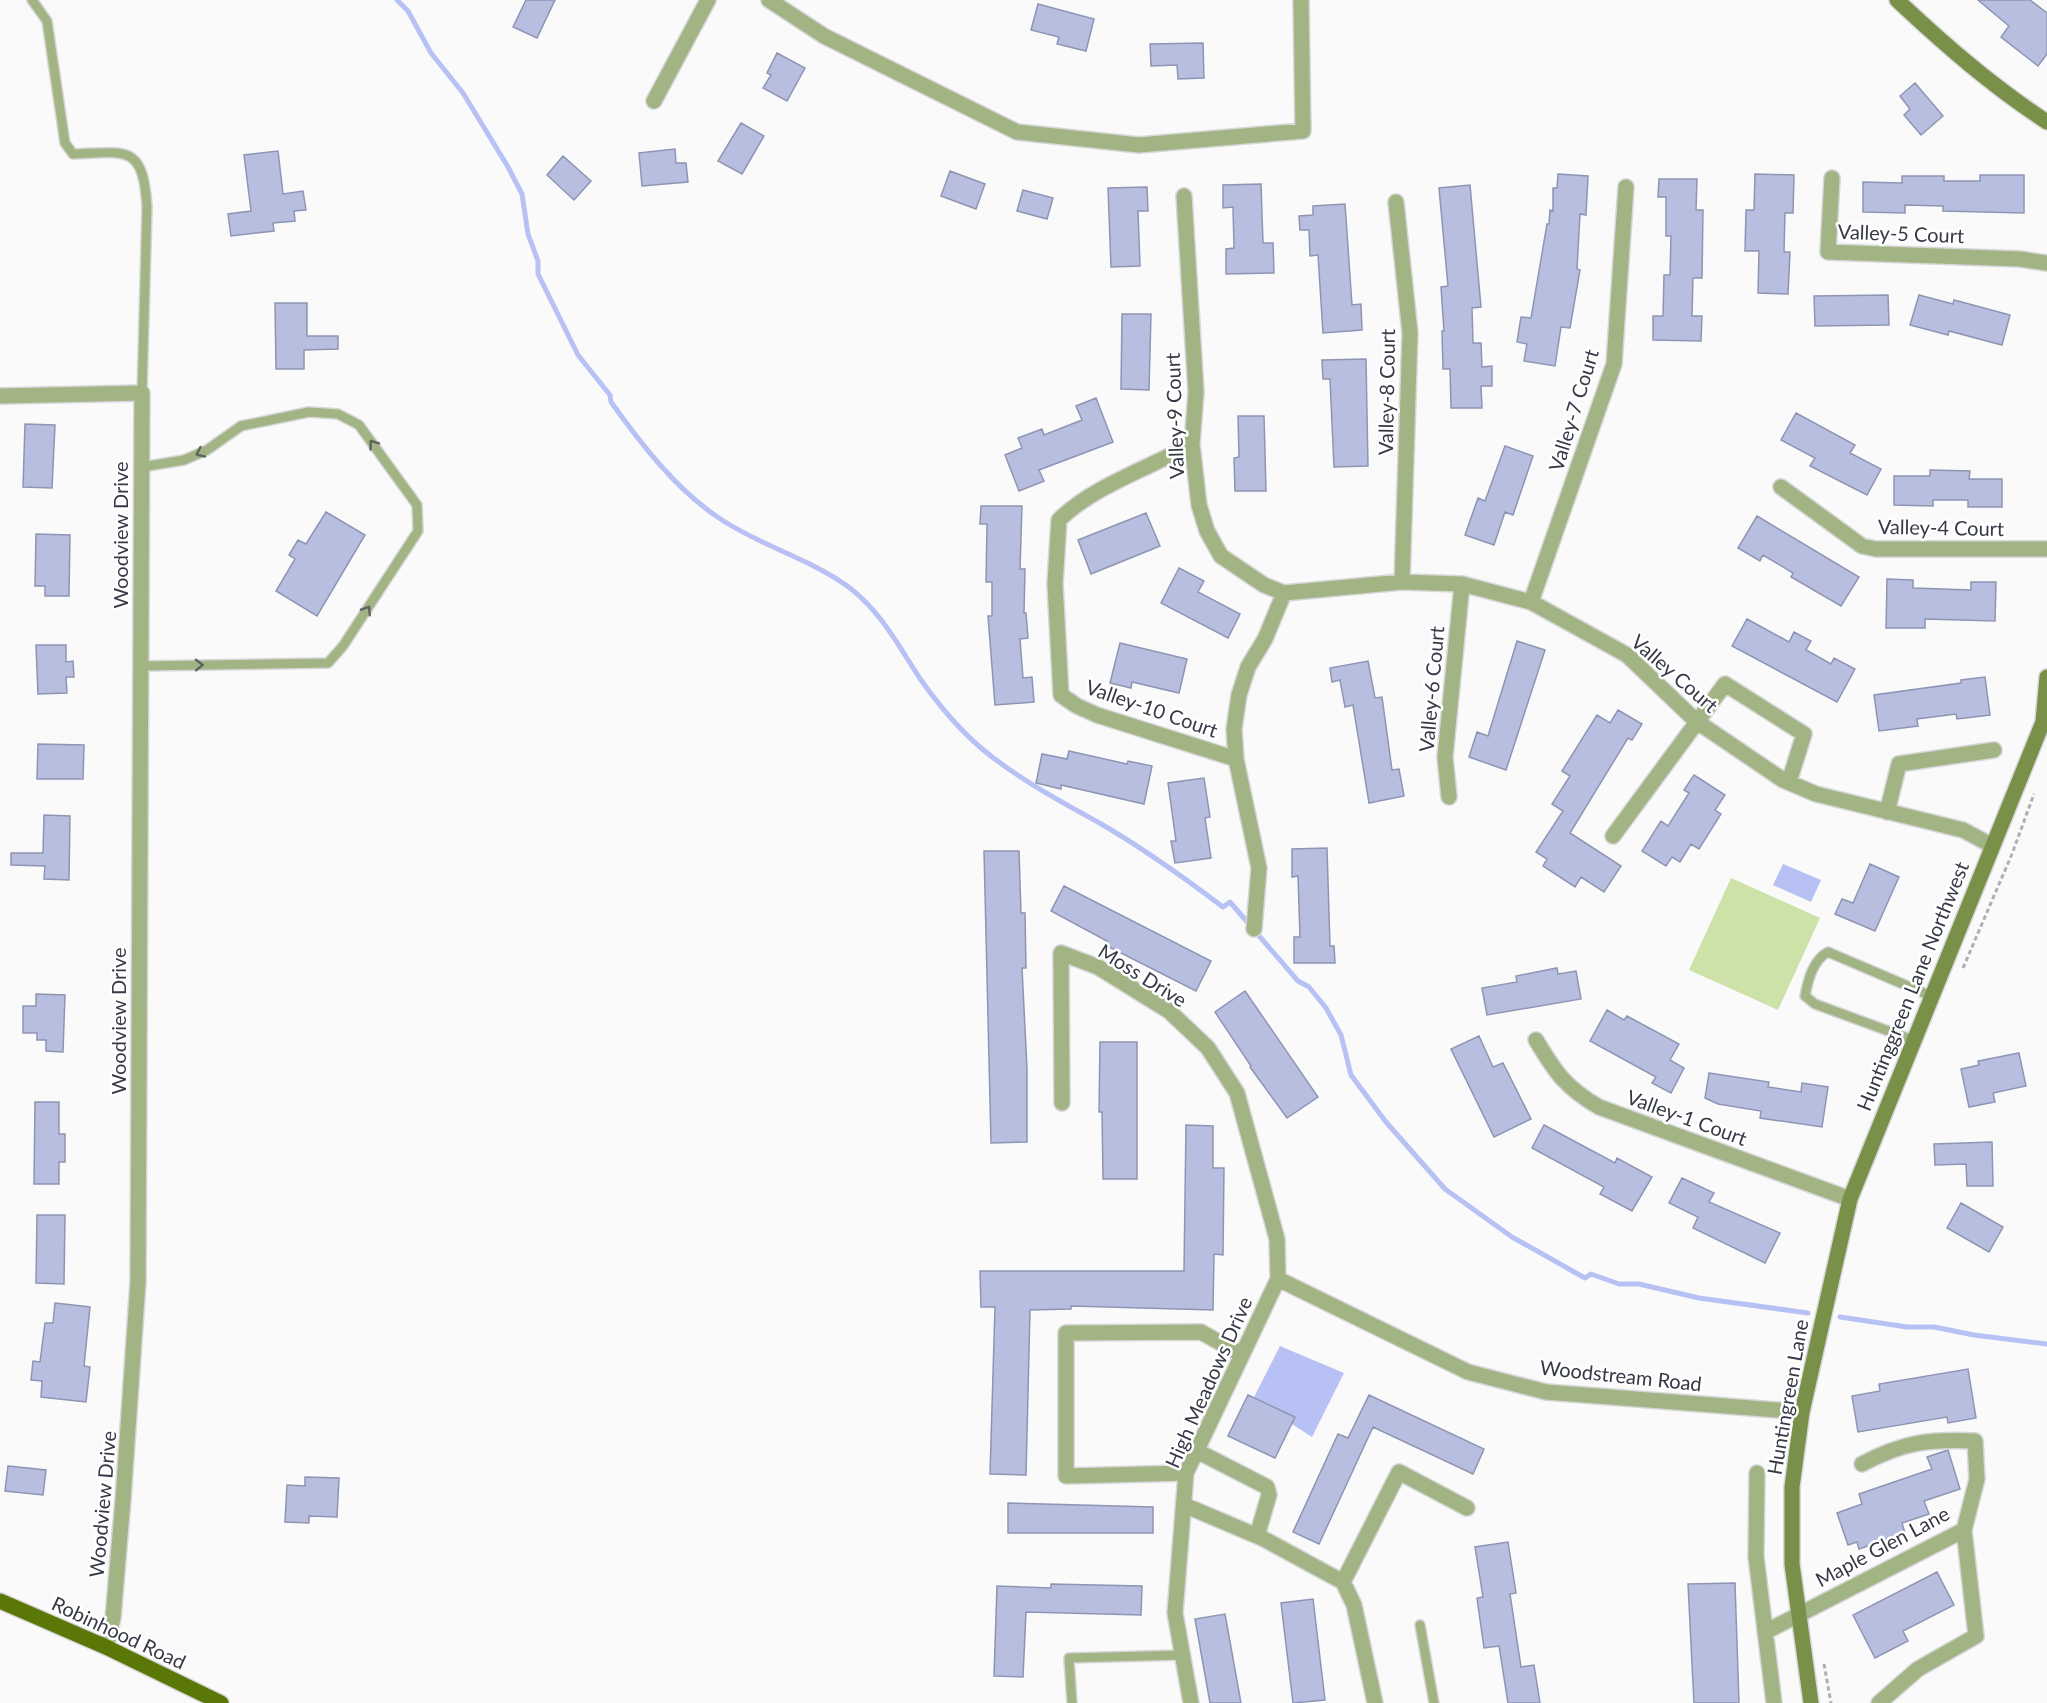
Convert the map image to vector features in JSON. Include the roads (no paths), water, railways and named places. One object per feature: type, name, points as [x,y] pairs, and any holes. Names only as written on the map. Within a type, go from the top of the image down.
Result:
[{"type":"main road","name":"Robinhood Road","points":[[0,1601],[106,1647],[220,1703]]},
{"type":"street","points":[[654,101],[708,0]]},
{"type":"street","points":[[769,0],[824,36],[1017,132],[1139,146],[1303,131],[1301,0]]},
{"type":"street","points":[[1897,0],[2000,92],[2047,122]]},
{"type":"street","name":"Valley-5 Court","points":[[1832,178],[1828,252],[2020,259],[2047,263]]},
{"type":"street","name":"Valley-7 Court","points":[[1531,602],[1614,364],[1626,187]]},
{"type":"street","name":"Valley-9 Court","points":[[1184,196],[1196,392],[1192,444],[1198,505],[1207,531],[1221,556],[1264,585],[1284,593]]},
{"type":"street","name":"Valley-8 Court","points":[[1396,202],[1410,333],[1402,582]]},
{"type":"street","points":[[0,396],[142,393]]},
{"type":"street","name":"Woodview Drive","points":[[106,1647],[113,1618],[138,1282],[142,393]]},
{"type":"street","name":"Valley-10 Court","points":[[1192,444],[1082,500],[1059,520],[1055,584],[1061,695],[1077,706],[1097,715],[1236,759]]},
{"type":"street","name":"Valley-4 Court","points":[[1781,487],[1862,546],[1869,548],[2047,549]]},
{"type":"street","name":"Valley Court","points":[[1284,593],[1402,582],[1462,584],[1531,602],[1627,655],[1696,721],[1789,782],[1816,794],[1964,830],[1991,845]]},
{"type":"street","name":"Valley-6 Court","points":[[1449,797],[1445,757],[1462,584]]},
{"type":"street","name":"Valley-10 Court","points":[[1254,929],[1259,868],[1236,759],[1234,729],[1239,695],[1248,667],[1265,639],[1284,593]]},
{"type":"street","name":"Huntinggreen Lane Northwest","points":[[1824,1314],[1850,1199],[1991,845],[2043,722],[2047,677]]},
{"type":"street","points":[[1613,836],[1725,684],[1804,734],[1789,782]]},
{"type":"street","points":[[1887,812],[1899,764],[1994,750]]},
{"type":"street","name":"Moss Drive","points":[[1062,1103],[1061,953],[1098,967],[1169,1011],[1208,1048],[1237,1093],[1277,1239],[1278,1279]]},
{"type":"street","name":"Valley-1 Court","points":[[1536,1040],[1557,1076],[1575,1093],[1599,1107],[1850,1199]]},
{"type":"street","name":"High Meadows Drive","points":[[1191,1703],[1175,1613],[1186,1473],[1278,1279]]},
{"type":"street","name":"Woodstream Road","points":[[1278,1279],[1468,1372],[1546,1392],[1802,1412]]},
{"type":"street","name":"Huntingreen Lane","points":[[1811,1703],[1792,1564],[1792,1487],[1802,1412],[1824,1314]]},
{"type":"street","points":[[1186,1473],[1066,1476],[1066,1333],[1201,1332],[1242,1355]]},
{"type":"street","name":"Maple Glen Lane","points":[[1765,1632],[1964,1530],[1977,1479],[1975,1441],[1938,1439],[1892,1448],[1862,1464]]},
{"type":"street","points":[[1197,1451],[1267,1487],[1269,1495],[1257,1536]]},
{"type":"street","points":[[1343,1582],[1399,1472],[1467,1508]]},
{"type":"street","points":[[1756,1473],[1756,1557],[1774,1703]]},
{"type":"street","points":[[1184,1505],[1257,1536],[1343,1582],[1354,1605],[1375,1703]]},
{"type":"street","points":[[1879,1703],[1918,1669],[1976,1636],[1964,1530]]},
{"type":"lane","points":[[32,0],[47,21],[65,143],[73,154],[122,153],[134,159],[145,176],[147,207],[142,393]]},
{"type":"lane","points":[[141,666],[328,663],[343,646],[418,531],[417,506],[359,425],[338,414],[309,412],[241,426],[207,450],[184,460],[142,467]]},
{"type":"lane","points":[[1913,1040],[1815,1004],[1805,996],[1807,985],[1819,957],[1828,952],[1930,996]]},
{"type":"lane","points":[[1420,1625],[1434,1703]]},
{"type":"lane","points":[[1072,1703],[1069,1658],[1184,1655]]},
{"type":"water","points":[[1783,864],[1821,880],[1811,902],[1773,885]]},
{"type":"water","points":[[1280,1346],[1344,1373],[1312,1437],[1253,1399]]},
{"type":"waterway","points":[[397,0],[408,11],[431,53],[463,93],[522,194],[528,234],[538,261],[538,274],[578,355],[610,395],[611,402],[648,451],[690,495],[722,520],[819,569],[850,588],[881,619],[921,680],[942,707],[965,733],[994,758],[1037,787],[1145,851],[1223,907],[1230,902],[1298,981],[1309,987],[1326,1008],[1341,1035],[1351,1075],[1386,1122],[1445,1189],[1512,1237],[1585,1278],[1591,1274],[1619,1284],[1639,1284],[1699,1298],[1808,1313]]},
{"type":"waterway","points":[[1840,1317],[1907,1327],[1934,1327],[1974,1335],[2047,1344]]}]
